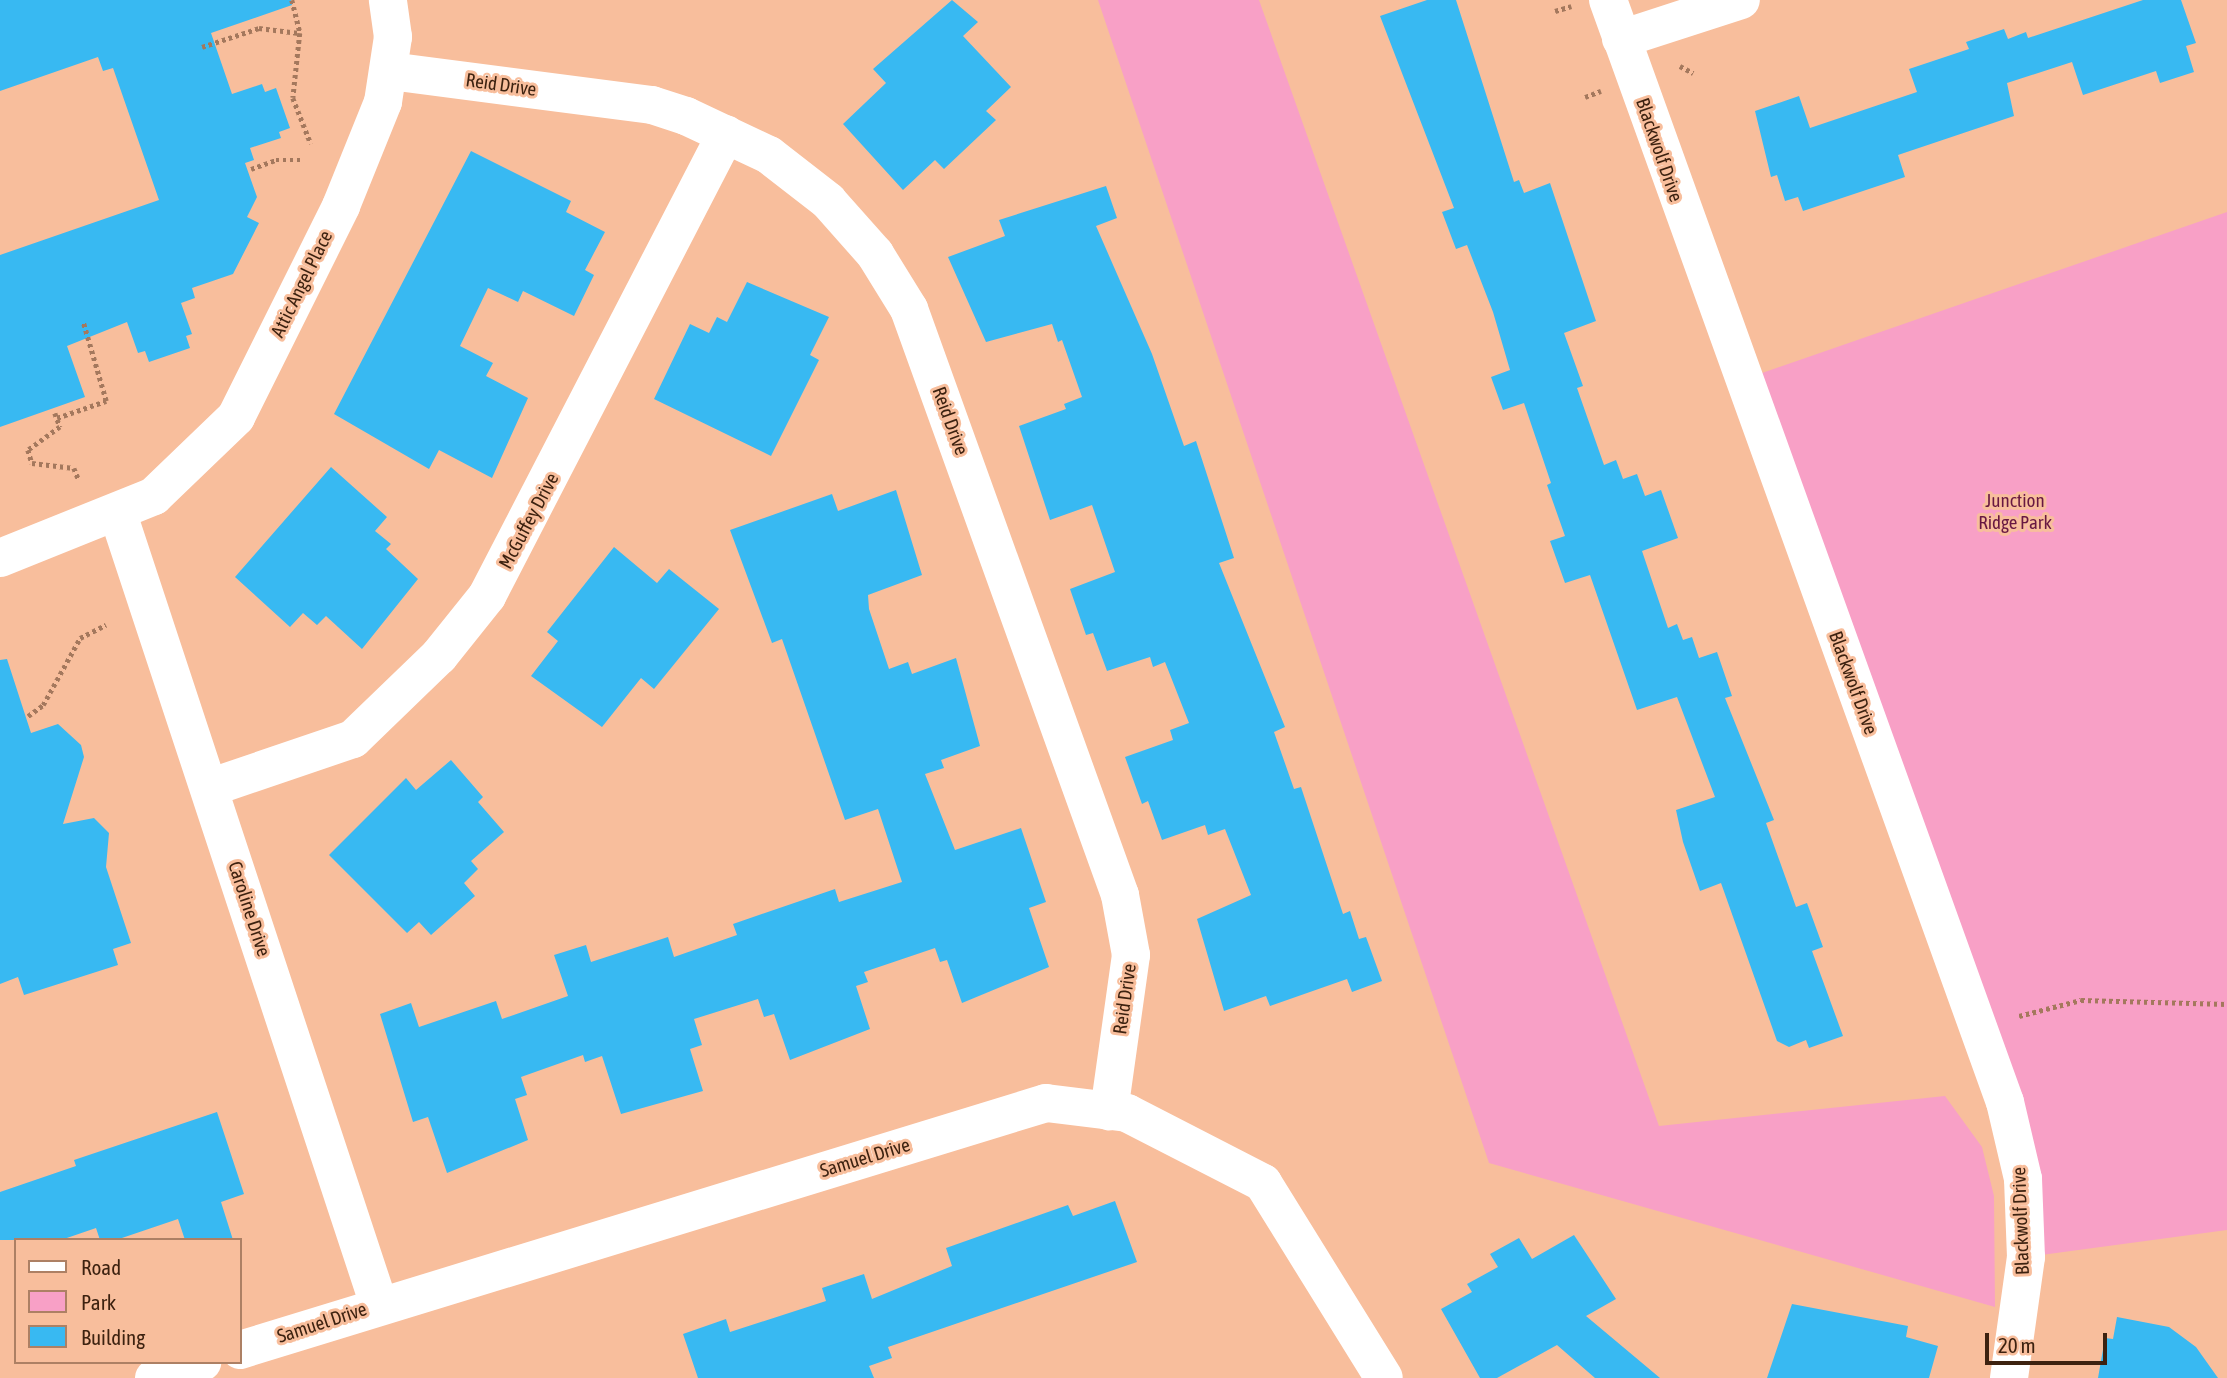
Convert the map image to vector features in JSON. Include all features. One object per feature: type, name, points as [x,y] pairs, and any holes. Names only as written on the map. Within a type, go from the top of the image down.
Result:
[{"type":"street","name":"Attic Angel Place","points":[[118,514],[154,496],[236,417],[341,206],[390,71],[387,0]]},
{"type":"street","points":[[1621,40],[1741,0]]},
{"type":"street","name":"Blackwolf Drive","points":[[1590,3],[1621,40],[2006,1102],[2024,1179],[2026,1257],[2009,1378]]},
{"type":"street","name":"Reid Drive","points":[[390,71],[652,105],[726,134],[769,155],[828,201],[875,254],[909,309],[1120,895],[1132,955],[1109,1111]]},
{"type":"street","name":"McGuffey Drive","points":[[209,788],[353,739],[439,656],[487,596],[726,134]]},
{"type":"street","points":[[0,558],[118,514]]},
{"type":"street","name":"Caroline Drive","points":[[118,514],[379,1305]]},
{"type":"street","name":"Samuel Drive","points":[[242,1349],[379,1305],[1046,1103],[1127,1113],[1263,1183],[1384,1378]]},
{"type":"street","points":[[154,1378],[196,1364]]},
{"type":"path","points":[[292,0],[300,33],[293,98],[312,144]]},
{"type":"path","points":[[1555,11],[1590,3]]},
{"type":"path","points":[[202,47],[259,28],[300,33]]},
{"type":"path","points":[[1680,66],[1693,73]]},
{"type":"path","points":[[1585,97],[1605,90]]},
{"type":"path","points":[[251,169],[275,160],[303,160]]},
{"type":"path","points":[[78,478],[74,468],[32,463],[28,450],[60,427],[56,416],[106,401],[83,322]]},
{"type":"path","points":[[29,716],[43,705],[80,638],[106,625]]},
{"type":"path","points":[[2020,1016],[2081,1000],[2227,1004]]},
{"type":"green space","points":[[1098,0],[1259,0],[1659,1126],[1945,1096],[1982,1147],[1994,1196],[1995,1307],[1489,1163]]},
{"type":"green space","name":"Junction Ridge Park","points":[[2227,212],[2227,1230],[2026,1257],[2023,1179],[1742,380]]},
{"type":"building","points":[[0,0],[291,0],[292,5],[211,33],[232,94],[262,84],[265,92],[276,88],[290,128],[279,132],[281,138],[250,148],[254,160],[245,163],[257,197],[247,217],[259,223],[233,274],[192,288],[195,298],[181,303],[192,334],[186,336],[190,348],[149,362],[145,351],[138,353],[127,322],[67,346],[85,397],[0,427],[0,255],[159,200],[113,68],[103,71],[98,57],[0,91]]},
{"type":"building","points":[[952,0],[978,22],[963,36],[1011,87],[986,111],[996,120],[944,169],[935,160],[903,190],[843,124],[886,83],[873,69]]},
{"type":"building","points":[[1427,0],[1456,0],[1514,182],[1519,180],[1524,193],[1550,183],[1596,321],[1564,333],[1583,386],[1577,388],[1604,465],[1616,460],[1623,479],[1637,474],[1645,496],[1661,490],[1678,538],[1642,551],[1668,628],[1677,624],[1683,640],[1692,637],[1699,658],[1717,652],[1732,696],[1725,698],[1774,820],[1766,823],[1796,907],[1807,903],[1823,947],[1812,951],[1843,1036],[1809,1048],[1806,1040],[1789,1047],[1777,1041],[1721,883],[1700,891],[1683,842],[1676,810],[1715,797],[1677,697],[1637,710],[1590,575],[1565,583],[1550,541],[1565,536],[1547,485],[1551,483],[1524,403],[1503,410],[1491,377],[1510,370],[1493,312],[1467,245],[1456,249],[1442,212],[1454,208],[1380,16]]},
{"type":"building","points":[[2143,0],[2181,0],[2196,43],[2186,46],[2194,72],[2160,83],[2156,71],[2083,95],[2072,62],[2007,83],[2014,116],[1898,155],[1905,177],[1803,211],[1798,197],[1785,201],[1777,175],[1771,177],[1755,111],[1799,96],[1810,128],[1917,92],[1909,69],[1969,49],[1966,42],[2004,29],[2008,39],[2026,32],[2028,38]]},
{"type":"building","points":[[471,151],[571,201],[566,212],[605,232],[585,270],[594,275],[574,316],[523,291],[518,302],[488,288],[460,346],[493,363],[486,376],[528,398],[492,478],[439,450],[429,469],[334,414]]},
{"type":"building","points":[[1106,186],[1117,218],[1096,226],[1152,354],[1184,446],[1196,441],[1234,558],[1219,563],[1285,727],[1274,732],[1294,789],[1301,787],[1343,914],[1350,911],[1359,939],[1366,937],[1382,981],[1352,992],[1347,979],[1270,1006],[1266,996],[1224,1011],[1197,919],[1251,895],[1225,829],[1208,835],[1205,825],[1162,840],[1148,801],[1142,804],[1125,757],[1173,740],[1170,730],[1189,723],[1165,662],[1153,667],[1150,657],[1107,671],[1093,633],[1086,635],[1070,589],[1115,572],[1092,505],[1050,520],[1019,426],[1066,409],[1064,404],[1082,397],[1062,340],[1058,342],[1052,324],[986,342],[948,257],[1005,236],[999,220]]},
{"type":"building","points":[[747,282],[829,317],[810,355],[819,360],[771,456],[654,399],[690,324],[709,333],[717,317],[727,322]]},
{"type":"building","points":[[331,467],[387,517],[375,531],[391,544],[386,549],[418,579],[362,649],[326,616],[317,625],[303,613],[290,627],[235,577]]},
{"type":"building","points":[[896,490],[922,575],[868,595],[869,609],[889,669],[908,662],[912,674],[956,658],[980,746],[941,760],[944,768],[925,774],[955,850],[1021,828],[1046,902],[1029,908],[1049,967],[962,1003],[947,960],[940,962],[935,948],[864,972],[868,982],[856,986],[870,1029],[790,1060],[774,1014],[764,1017],[758,999],[694,1019],[702,1045],[690,1049],[703,1091],[621,1114],[602,1056],[585,1062],[583,1055],[521,1077],[527,1095],[515,1099],[528,1140],[447,1173],[428,1117],[413,1122],[380,1014],[411,1003],[419,1027],[496,1001],[502,1019],[568,996],[554,955],[586,945],[591,962],[668,937],[674,957],[737,935],[733,924],[835,889],[839,902],[902,882],[878,809],[845,820],[782,639],[772,643],[730,530],[832,494],[838,511]]},
{"type":"building","points":[[614,547],[657,583],[669,569],[719,609],[654,689],[641,678],[602,727],[531,676],[558,641],[547,632]]},
{"type":"building","points":[[7,659],[31,733],[58,724],[81,745],[84,757],[63,824],[94,818],[109,833],[106,867],[131,943],[113,949],[118,965],[24,995],[18,977],[0,984],[0,660]]},
{"type":"building","points":[[451,760],[483,797],[478,802],[504,832],[471,861],[478,869],[464,883],[475,896],[431,935],[419,922],[407,933],[329,855],[406,778],[416,790]]},
{"type":"building","points":[[217,1112],[244,1194],[221,1202],[232,1238],[184,1238],[178,1219],[122,1238],[99,1238],[96,1228],[67,1238],[0,1240],[0,1192],[76,1166],[74,1160]]},
{"type":"building","points":[[1115,1201],[1137,1262],[888,1347],[892,1358],[869,1366],[874,1378],[698,1378],[683,1334],[726,1319],[730,1332],[826,1301],[822,1288],[864,1274],[872,1299],[952,1266],[946,1248],[1068,1205],[1073,1216]]},
{"type":"building","points":[[1574,1235],[1616,1299],[1586,1316],[1660,1378],[1595,1378],[1557,1345],[1497,1378],[1480,1378],[1441,1309],[1472,1292],[1467,1284],[1498,1267],[1490,1254],[1519,1238],[1532,1259]]},
{"type":"building","points":[[1792,1304],[1908,1326],[1906,1337],[1938,1346],[1929,1378],[1767,1378]]},
{"type":"building","points":[[2117,1317],[2169,1327],[2196,1347],[2218,1378],[2098,1378],[2105,1338],[2113,1339]]}]
